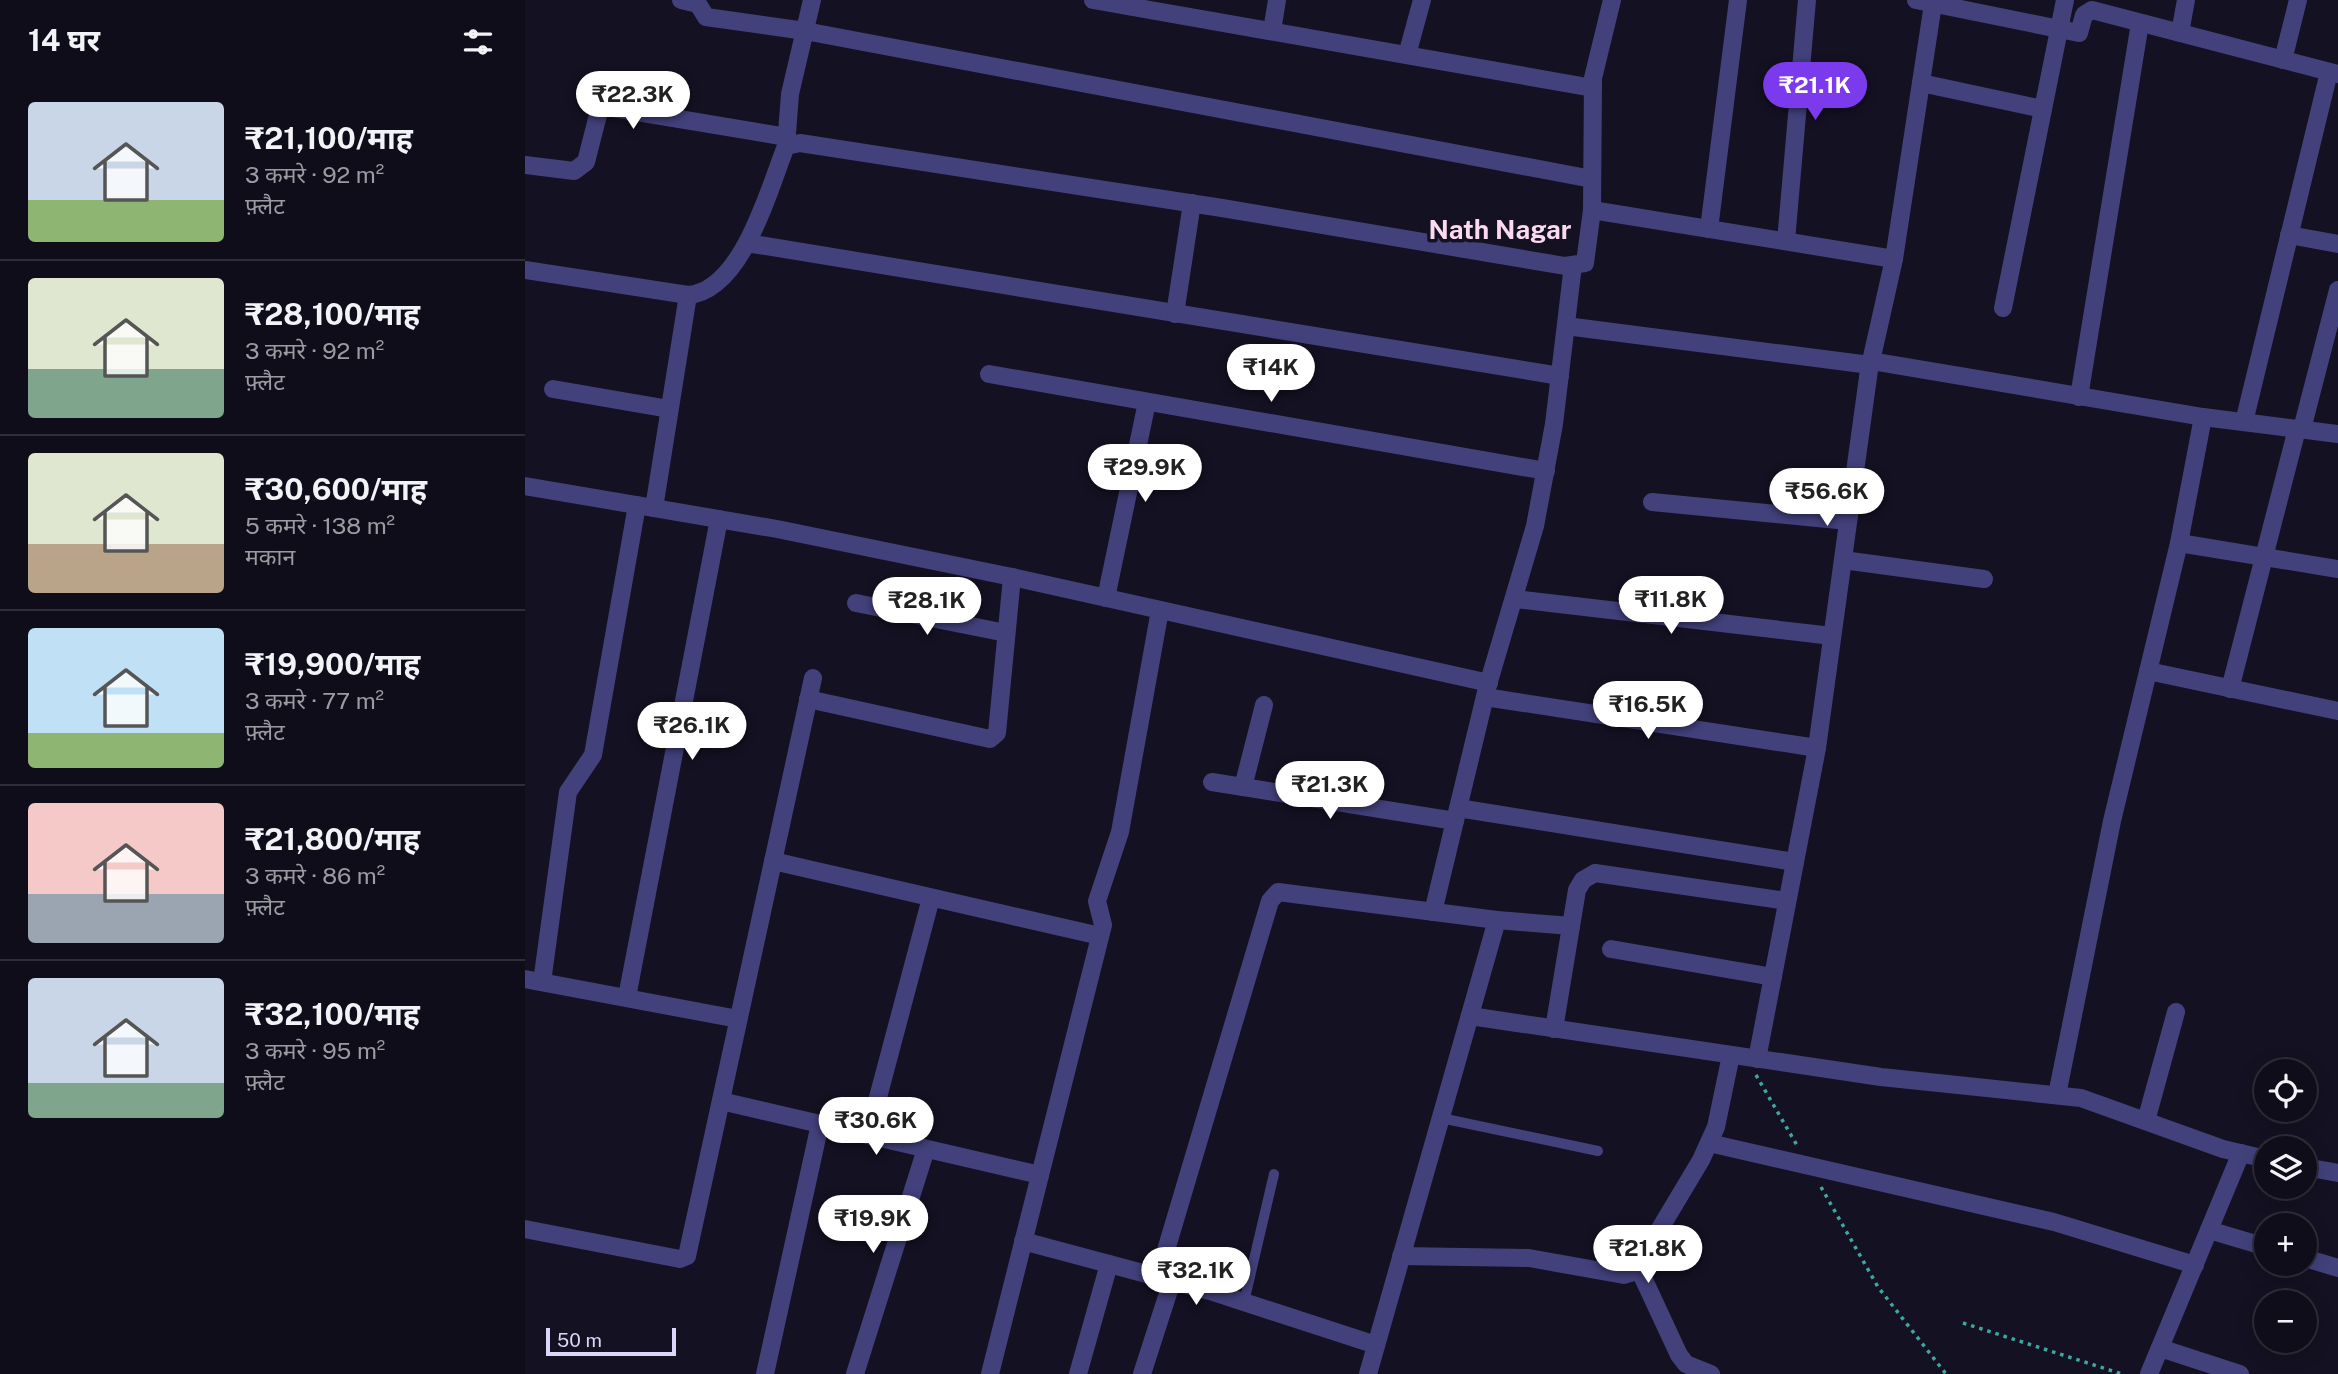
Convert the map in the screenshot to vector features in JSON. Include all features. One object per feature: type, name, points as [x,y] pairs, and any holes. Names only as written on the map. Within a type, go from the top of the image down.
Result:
[{"type":"street","points":[[681,0],[698,4],[706,17],[805,31],[1592,179]]},
{"type":"street","points":[[525,270],[688,295],[709,290],[734,266],[747,243],[786,141],[790,94],[812,0]]},
{"type":"street","points":[[1093,0],[1593,88]]},
{"type":"street","points":[[1272,32],[1277,0]]},
{"type":"street","points":[[1407,55],[1422,0]]},
{"type":"street","points":[[525,165],[574,171],[581,169],[586,162],[599,111],[607,107],[786,141],[1573,265],[1585,263],[1592,209],[1593,88],[1612,0]]},
{"type":"street","points":[[1709,229],[1738,0]]},
{"type":"street","points":[[1786,242],[1807,0]]},
{"type":"street","points":[[2003,308],[2065,0]]},
{"type":"street","points":[[2180,33],[2186,0]]},
{"type":"street","points":[[2283,60],[2298,0]]},
{"type":"street","points":[[1757,1059],[1817,748],[1870,363],[1894,259],[1921,83],[1925,2],[2079,33],[2084,15],[2092,10],[2334,73],[2289,235],[2244,422]]},
{"type":"street","points":[[2079,397],[2140,23]]},
{"type":"street","points":[[1921,83],[2043,109]]},
{"type":"street","points":[[1175,314],[1192,204]]},
{"type":"street","points":[[1592,209],[1894,259]]},
{"type":"street","points":[[2289,235],[2338,244]]},
{"type":"street","points":[[747,243],[1560,376]]},
{"type":"street","points":[[1433,912],[1487,690],[1515,599],[1546,471],[1573,265]]},
{"type":"street","points":[[2230,688],[2338,290]]},
{"type":"street","points":[[688,295],[669,409],[645,506],[593,755],[568,792],[533,980],[738,1019]]},
{"type":"street","points":[[1566,326],[1870,363],[2203,417],[2338,434]]},
{"type":"street","points":[[989,374],[1546,471]]},
{"type":"street","points":[[553,389],[669,409]]},
{"type":"street","points":[[1106,598],[1147,402]]},
{"type":"street","points":[[2057,1095],[2112,821],[2179,543],[2203,417]]},
{"type":"street","points":[[525,486],[719,519],[1012,578],[1160,610],[1487,690],[1817,748]]},
{"type":"street","points":[[1652,502],[1848,521]]},
{"type":"street","points":[[627,997],[719,519]]},
{"type":"street","points":[[2179,543],[2338,569]]},
{"type":"street","points":[[1843,560],[1984,579]]},
{"type":"street","points":[[808,699],[990,739],[997,733],[1012,578]]},
{"type":"street","points":[[1515,599],[1832,636]]},
{"type":"street","points":[[856,603],[1006,633]]},
{"type":"street","points":[[990,1374],[1100,936],[1103,919],[1097,901],[1120,832],[1160,610]]},
{"type":"street","points":[[2148,671],[2338,712]]},
{"type":"street","points":[[525,1230],[680,1259],[687,1256],[813,678]]},
{"type":"street","points":[[1243,787],[1264,705]]},
{"type":"street","points":[[1212,782],[1795,862]]},
{"type":"street","points":[[773,861],[1100,936]]},
{"type":"street","points":[[1554,1028],[1577,890],[1583,880],[1595,873],[1787,901]]},
{"type":"street","points":[[1142,1374],[1165,1279],[1271,901],[1278,892],[1497,920],[1571,926]]},
{"type":"street","points":[[868,1135],[930,898]]},
{"type":"street","points":[[1368,1374],[1497,920]]},
{"type":"street","points":[[1611,949],[1773,977]]},
{"type":"street","points":[[2146,1121],[2176,1012]]},
{"type":"street","points":[[1470,1016],[1881,1077],[2057,1095],[2096,1102],[2254,1156]]},
{"type":"street","points":[[1401,1256],[1529,1258],[1624,1275],[1638,1267],[1709,1143],[1716,1127],[1731,1055]]},
{"type":"street","points":[[721,1101],[1040,1175]]},
{"type":"street","points":[[765,1374],[820,1124]]},
{"type":"street","points":[[1709,1143],[2062,1224],[2195,1265]]},
{"type":"street","points":[[855,1374],[926,1149]]},
{"type":"street","points":[[2149,1374],[2241,1153]]},
{"type":"street","points":[[2317,1169],[2338,1173]]},
{"type":"street","points":[[2209,1230],[2254,1243]]},
{"type":"street","points":[[1023,1241],[1244,1302],[1376,1345]]},
{"type":"street","points":[[2317,1262],[2338,1268]]},
{"type":"street","points":[[1078,1374],[1109,1264]]},
{"type":"street","points":[[1638,1267],[1679,1354],[1686,1364],[1711,1374]]},
{"type":"street","points":[[2160,1348],[2241,1374]]},
{"type":"lane","points":[[1441,1118],[1598,1151]]},
{"type":"lane","points":[[1244,1302],[1274,1174]]},
{"type":"path","points":[[1757,1059],[1757,1079],[1878,1287],[1946,1374]]},
{"type":"path","points":[[1963,1323],[2122,1374]]},
{"type":"district","name":"Nath Nagar","points":[[1500,230]]}]
